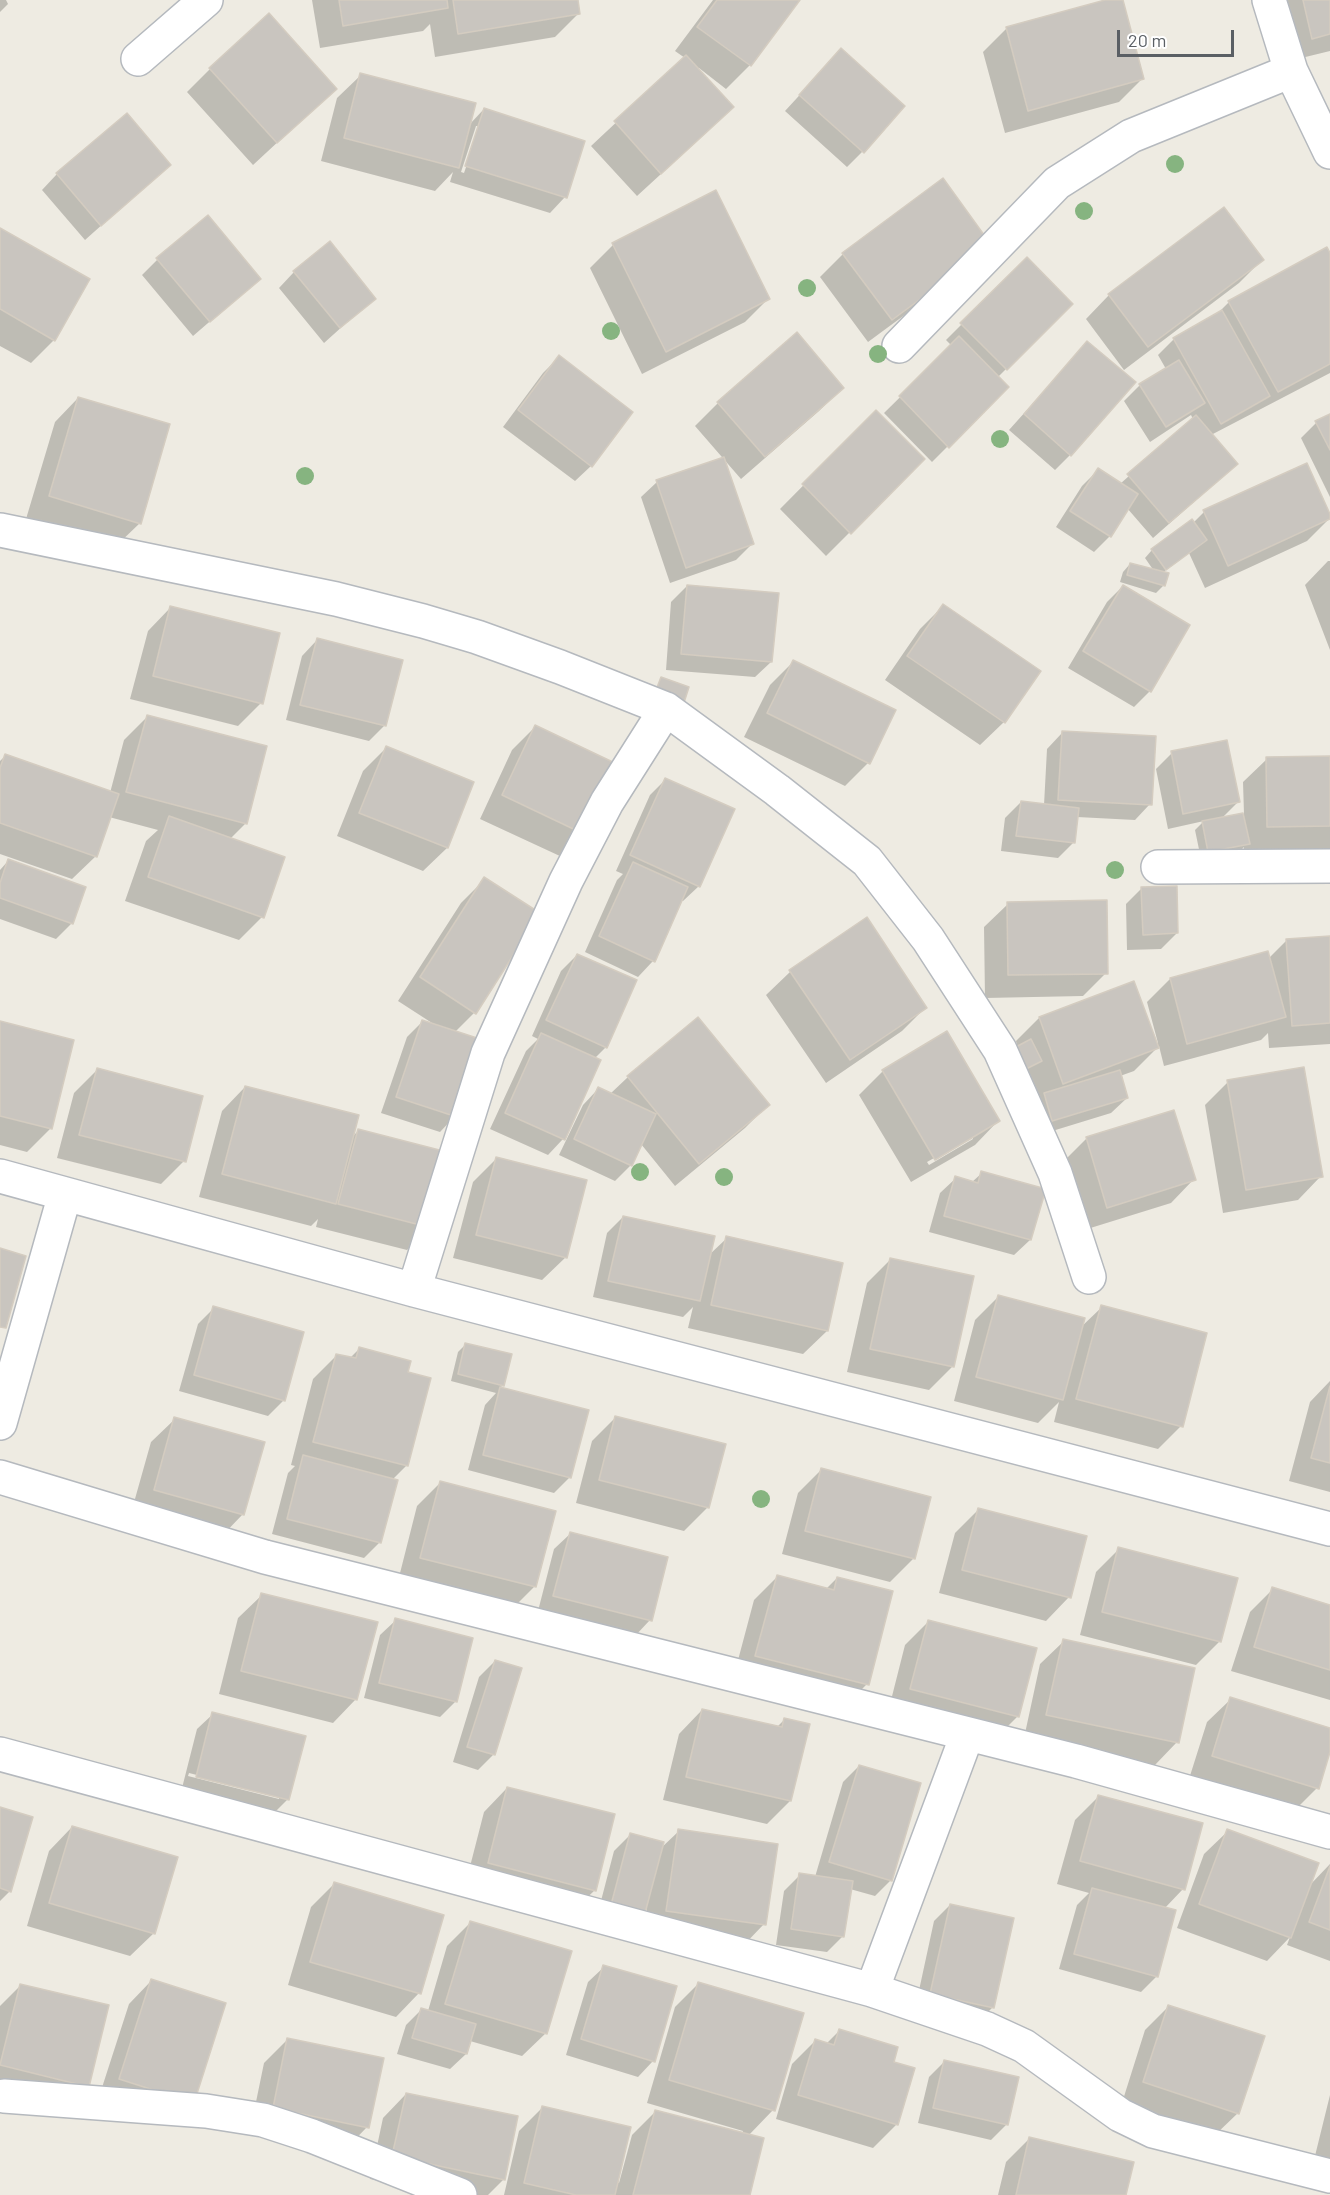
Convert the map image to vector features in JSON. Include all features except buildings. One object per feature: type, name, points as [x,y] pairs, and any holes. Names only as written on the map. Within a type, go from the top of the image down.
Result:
[{"type":"street","points":[[138,59],[206,0]]},
{"type":"street","points":[[1269,0],[1291,72],[1330,152]]},
{"type":"street","points":[[899,346],[1057,183],[1131,136],[1291,72]]},
{"type":"street","points":[[0,530],[336,599],[423,621],[550,663],[666,709],[777,790],[867,861],[928,939],[1000,1050],[1055,1173],[1089,1277]]},
{"type":"street","points":[[414,1290],[488,1053],[566,881],[606,802],[666,709]]},
{"type":"street","points":[[1158,867],[1330,866]]},
{"type":"street","points":[[0,1176],[414,1290],[1330,1529]]},
{"type":"street","points":[[0,1423],[65,1194]]},
{"type":"street","points":[[0,1477],[265,1557],[1076,1761],[1330,1832]]},
{"type":"street","points":[[872,1990],[967,1735]]},
{"type":"street","points":[[0,1754],[872,1990],[987,2029],[1024,2046],[1120,2115],[1154,2131],[1330,2176]]},
{"type":"street","points":[[4,2096],[206,2111],[263,2120],[312,2136],[460,2195]]}]
